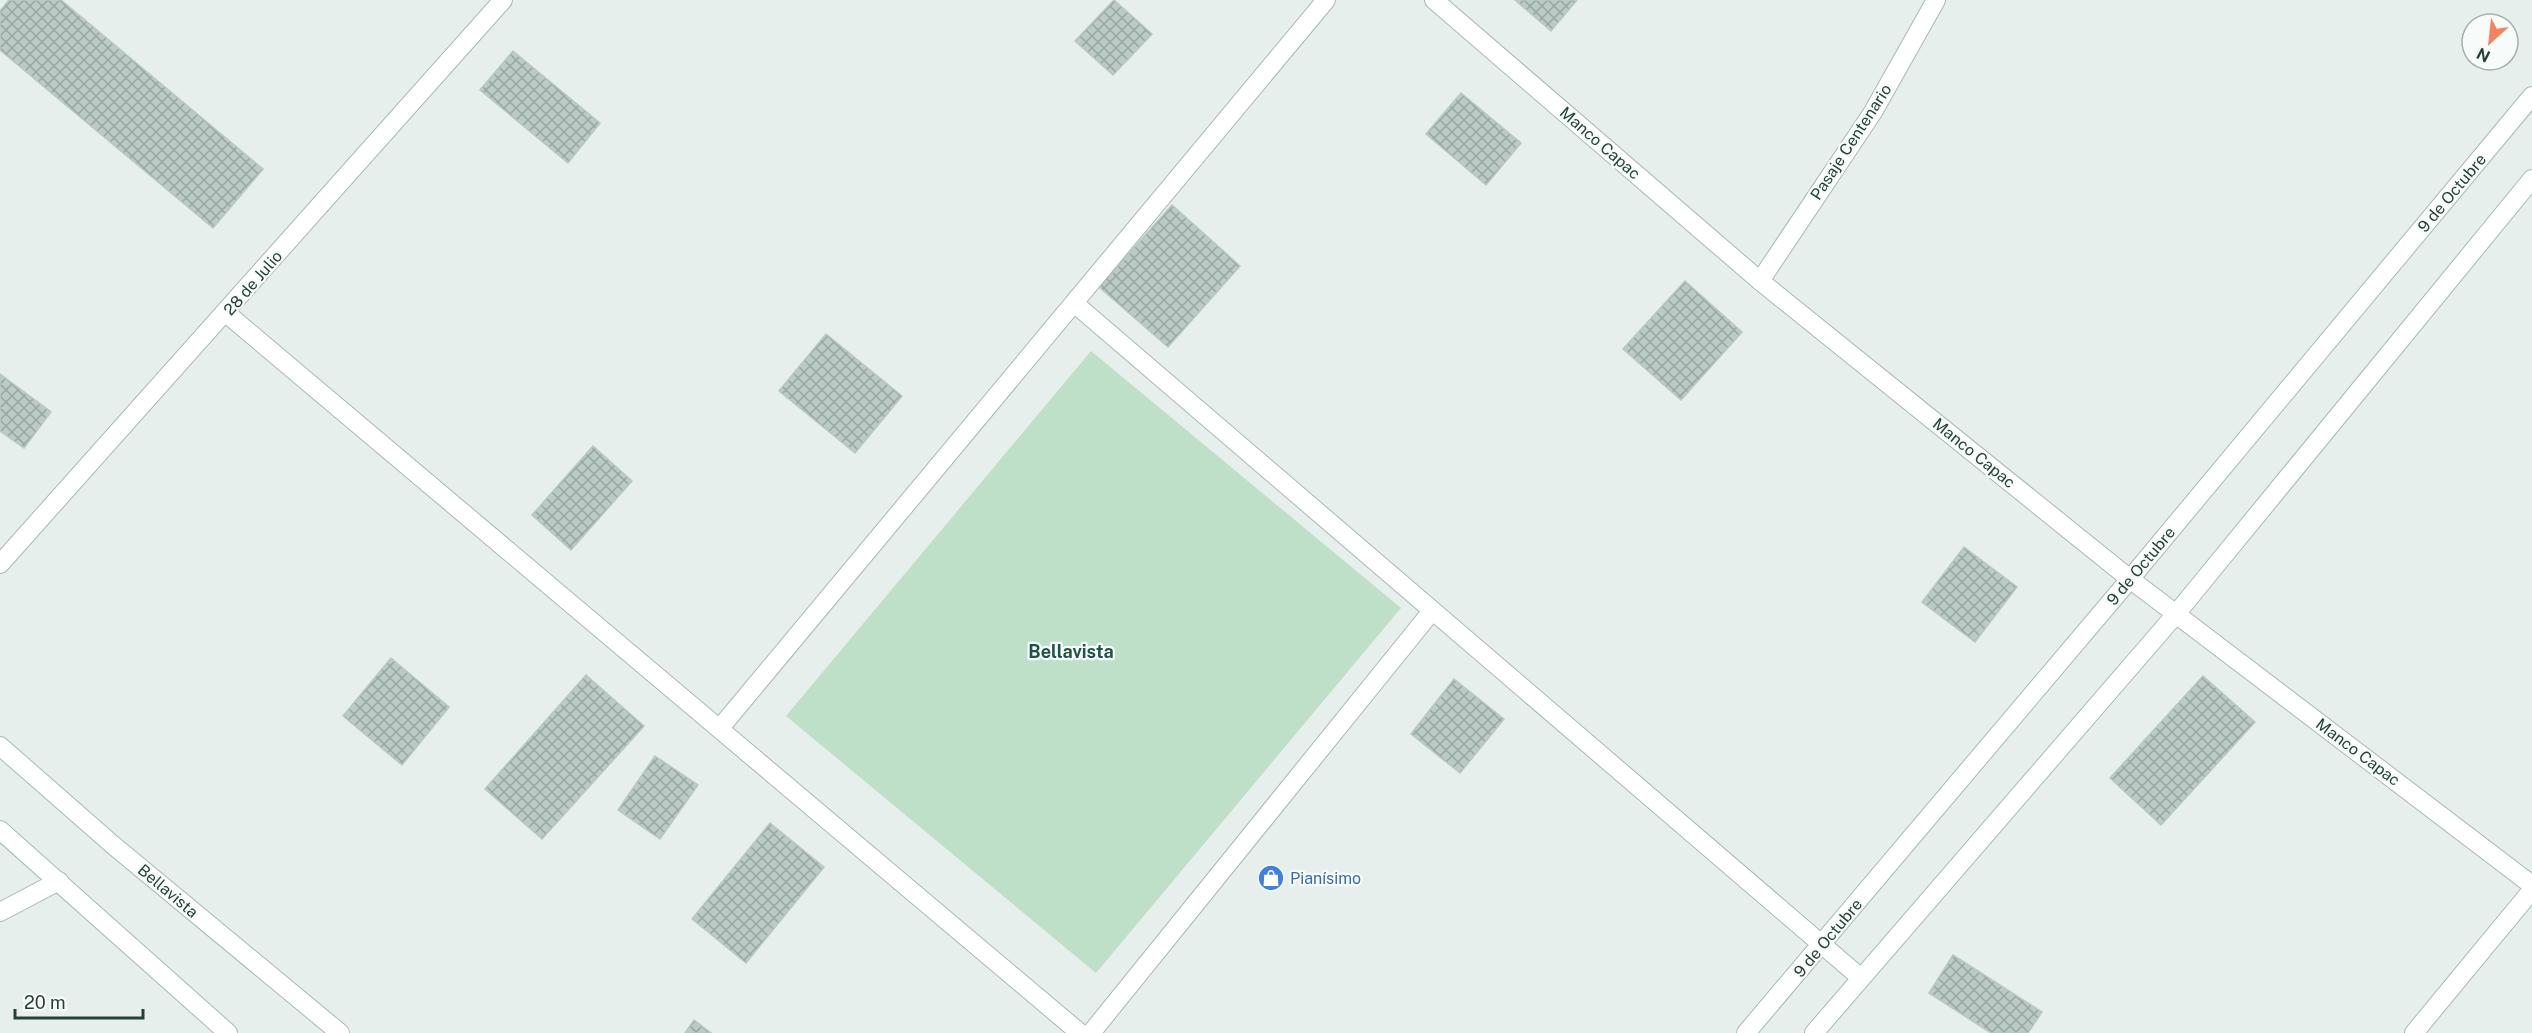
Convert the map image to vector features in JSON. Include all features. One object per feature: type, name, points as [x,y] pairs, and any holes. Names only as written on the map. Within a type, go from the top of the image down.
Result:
[{"type":"street","name":"28 de Julio","points":[[0,564],[226,314],[503,0]]},
{"type":"street","points":[[720,728],[1326,0]]},
{"type":"street","name":"Manco Capac","points":[[1434,0],[1760,281],[2130,579],[2532,885]]},
{"type":"street","name":"Pasaje Centenario","points":[[1760,281],[1873,112],[1936,0]]},
{"type":"street","name":"9 de Octubre","points":[[1746,1033],[2130,579],[2532,96]]},
{"type":"street","points":[[1814,1033],[2175,614],[2532,179]]},
{"type":"street","points":[[1074,303],[1861,978]]},
{"type":"street","points":[[226,314],[1080,1033]]},
{"type":"street","points":[[1091,1033],[1432,611]]},
{"type":"street","name":"Bellavista","points":[[0,746],[113,845],[340,1033]]},
{"type":"street","points":[[0,830],[228,1033]]},
{"type":"street","points":[[0,912],[59,881]]},
{"type":"street","points":[[2414,1033],[2532,890]]},
{"type":"green space","points":[[1091,351],[1401,608],[1096,973],[786,716]]},
{"type":"building","points":[[9,0],[61,0],[263,169],[213,228],[0,50],[0,11]]},
{"type":"building","points":[[1114,0],[1152,34],[1113,75],[1075,41]]},
{"type":"building","points":[[1515,0],[1577,0],[1551,31]]},
{"type":"building","points":[[513,51],[600,123],[568,163],[480,90]]},
{"type":"building","points":[[1461,93],[1521,143],[1486,185],[1426,134]]},
{"type":"building","points":[[1172,205],[1240,266],[1168,347],[1099,287]]},
{"type":"building","points":[[1685,281],[1742,332],[1681,400],[1623,349]]},
{"type":"building","points":[[826,334],[902,396],[855,453],[779,391]]},
{"type":"building","points":[[0,374],[51,412],[24,448],[0,431]]},
{"type":"building","points":[[593,446],[632,481],[571,550],[532,515]]},
{"type":"building","points":[[1964,547],[2017,587],[1975,642],[1922,602]]},
{"type":"building","points":[[391,658],[449,707],[402,765],[343,716]]},
{"type":"building","points":[[586,675],[644,726],[542,839],[485,789]]},
{"type":"building","points":[[2203,676],[2255,722],[2161,825],[2110,778]]},
{"type":"building","points":[[1454,679],[1504,719],[1460,773],[1411,734]]},
{"type":"building","points":[[655,756],[698,785],[660,839],[618,810]]},
{"type":"building","points":[[770,823],[824,867],[746,963],[692,919]]},
{"type":"building","points":[[1953,955],[2042,1012],[2028,1033],[1991,1033],[1929,993]]},
{"type":"building","points":[[694,1020],[711,1033],[685,1033]]},
{"type":"place","name":"Pianísimo","points":[[1271,878]]},
{"type":"district","name":"Bellavista","points":[[1071,651]]}]
